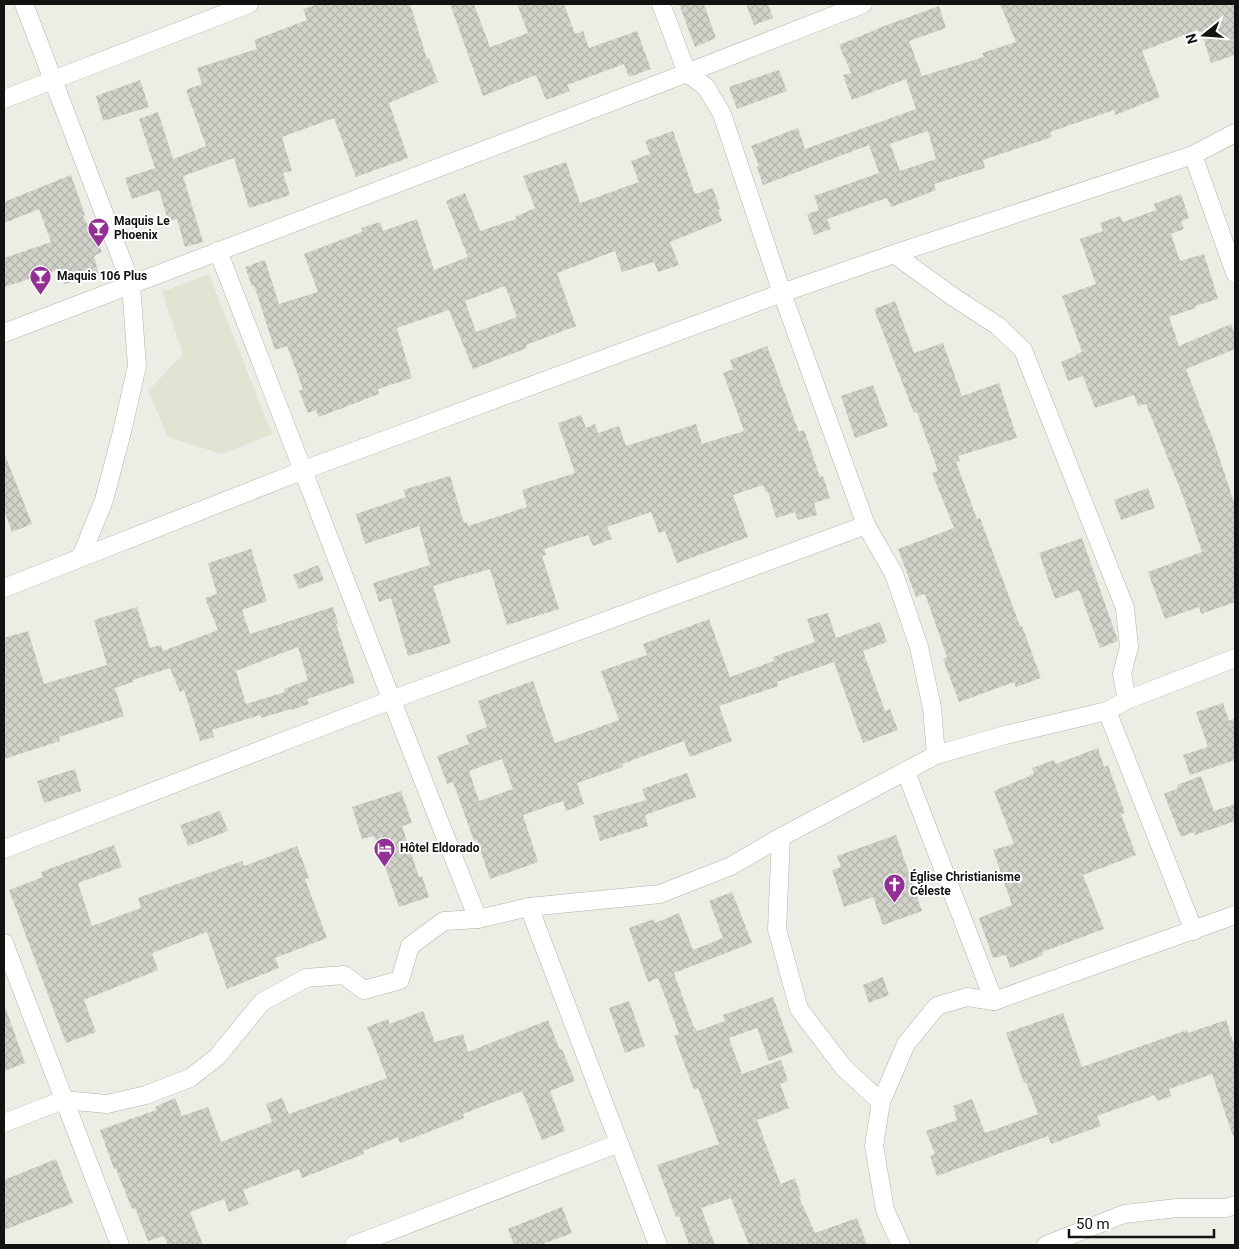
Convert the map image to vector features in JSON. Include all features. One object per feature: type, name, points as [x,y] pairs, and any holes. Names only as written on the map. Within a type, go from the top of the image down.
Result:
[{"type":"street","points":[[24,4],[131,284],[137,366],[104,500],[81,557]]},
{"type":"street","points":[[4,99],[228,8],[249,4]]},
{"type":"street","points":[[661,4],[687,73],[706,87],[722,114],[782,293],[866,525],[894,574],[919,647],[932,708],[936,755]]},
{"type":"street","points":[[4,333],[863,4]]},
{"type":"street","points":[[4,588],[304,470],[782,293],[1193,155],[1235,133]]},
{"type":"street","points":[[1193,155],[1235,273]]},
{"type":"street","points":[[218,251],[304,470],[391,700],[478,919]]},
{"type":"street","points":[[894,254],[952,296],[998,326],[1023,350],[1125,608],[1129,647],[1122,674],[1127,700]]},
{"type":"street","points":[[4,849],[391,700],[866,525]]},
{"type":"street","points":[[4,1123],[63,1100],[107,1104],[146,1095],[190,1078],[217,1057],[262,1002],[306,978],[344,975],[364,990],[400,980],[410,946],[444,921],[478,919],[529,908],[660,894],[731,866],[781,837],[936,755],[1005,735],[1107,711],[1127,700],[1235,658]]},
{"type":"street","points":[[1107,711],[1194,931]]},
{"type":"street","points":[[906,772],[994,1000]]},
{"type":"street","points":[[781,837],[777,930],[800,1009],[844,1068],[881,1102]]},
{"type":"street","points":[[529,908],[658,1245]]},
{"type":"street","points":[[901,1245],[885,1210],[874,1146],[881,1102],[906,1044],[937,1006],[967,996],[994,1000],[1235,915]]},
{"type":"street","points":[[4,943],[120,1245]]},
{"type":"street","points":[[354,1245],[620,1143]]},
{"type":"street","points":[[1046,1245],[1124,1214],[1177,1208],[1226,1208],[1235,1205]]},
{"type":"shaded area","points":[[209,274],[272,434],[222,454],[168,437],[148,391],[183,354],[162,292]]},
{"type":"building","points":[[318,4],[410,4],[427,59],[429,58],[438,82],[389,103],[408,158],[356,177],[334,118],[282,137],[292,171],[283,173],[290,195],[249,208],[234,158],[183,176],[203,242],[185,247],[177,219],[168,221],[159,190],[132,199],[125,178],[155,168],[139,119],[158,112],[173,159],[206,146],[186,90],[202,84],[197,68],[257,49],[254,40],[307,20],[303,9]]},
{"type":"building","points":[[450,4],[474,4],[490,47],[528,33],[517,4],[564,4],[575,34],[583,31],[589,48],[637,31],[651,69],[629,77],[624,64],[567,85],[570,91],[546,100],[536,75],[483,96]]},
{"type":"building","points":[[679,4],[704,4],[716,38],[695,47]]},
{"type":"building","points":[[746,4],[768,4],[773,18],[754,25]]},
{"type":"building","points":[[1000,4],[1235,4],[1235,55],[1211,63],[1201,31],[1199,32],[1198,30],[1142,51],[1160,97],[1115,115],[1114,110],[1050,132],[1052,137],[983,160],[985,168],[934,184],[936,190],[910,200],[891,207],[887,198],[827,219],[831,229],[814,235],[807,214],[819,210],[814,196],[879,173],[869,145],[763,185],[757,167],[759,166],[751,146],[798,128],[805,149],[916,109],[906,79],[852,100],[843,75],[851,73],[839,45],[939,6],[946,28],[909,41],[922,76],[984,57],[982,53],[1016,42]],"holes":[[[928,131],[936,159],[900,171],[890,144]]]},
{"type":"building","points":[[779,70],[787,91],[737,109],[729,87]]},
{"type":"building","points":[[140,80],[149,107],[103,121],[96,96]]},
{"type":"building","points":[[673,131],[695,194],[713,188],[720,209],[718,210],[722,221],[670,242],[679,265],[658,272],[654,262],[622,272],[615,251],[557,273],[576,326],[526,345],[527,348],[473,369],[449,310],[397,328],[412,378],[378,389],[379,394],[319,417],[316,410],[308,413],[299,391],[303,389],[287,346],[275,350],[254,285],[252,286],[245,267],[265,260],[279,304],[318,292],[304,254],[362,232],[361,228],[380,222],[383,231],[417,219],[434,270],[468,257],[446,201],[465,193],[480,231],[516,219],[515,217],[535,208],[523,176],[566,162],[580,203],[639,182],[631,161],[650,154],[645,141]],"holes":[[[505,286],[517,317],[476,332],[465,301]]]},
{"type":"building","points":[[71,175],[85,215],[83,216],[102,252],[94,256],[99,275],[64,284],[60,269],[4,287],[4,258],[51,242],[39,209],[4,223],[4,202]]},
{"type":"building","points":[[1181,194],[1189,218],[1181,221],[1184,229],[1171,234],[1180,261],[1204,254],[1218,299],[1169,317],[1179,346],[1231,324],[1235,334],[1235,349],[1186,369],[1210,430],[1235,505],[1235,602],[1201,614],[1199,607],[1165,619],[1148,572],[1202,552],[1183,496],[1146,404],[1138,406],[1134,395],[1095,408],[1083,376],[1068,381],[1061,362],[1082,352],[1062,296],[1096,284],[1080,239],[1103,231],[1100,223],[1120,216],[1123,222],[1156,210],[1154,204]]},
{"type":"building","points":[[895,301],[914,353],[943,343],[962,396],[999,383],[1017,438],[958,456],[960,461],[956,462],[977,519],[980,518],[1041,678],[1016,687],[1014,682],[959,702],[943,659],[947,657],[925,594],[916,597],[898,549],[954,528],[932,473],[938,471],[917,412],[914,413],[874,309]]},
{"type":"building","points":[[767,346],[799,432],[804,430],[820,477],[823,476],[830,498],[814,503],[817,515],[798,520],[795,512],[776,518],[768,492],[766,492],[763,485],[733,495],[748,537],[677,563],[665,531],[659,533],[651,512],[607,527],[612,539],[593,546],[588,535],[544,549],[546,555],[542,556],[559,609],[507,625],[490,569],[433,586],[451,643],[408,656],[391,598],[379,602],[373,583],[430,565],[419,526],[365,544],[356,514],[406,497],[403,490],[450,476],[464,523],[467,522],[468,526],[527,507],[522,490],[575,473],[558,423],[581,415],[586,428],[595,424],[598,433],[619,426],[626,446],[696,424],[702,444],[744,431],[723,373],[733,369],[730,360]]},
{"type":"building","points":[[873,385],[888,426],[855,438],[841,396]]},
{"type":"building","points":[[4,455],[32,524],[12,532],[4,510]]},
{"type":"building","points":[[1148,488],[1155,508],[1121,520],[1114,500]]},
{"type":"building","points":[[1082,538],[1118,641],[1100,648],[1079,590],[1055,599],[1039,553]]},
{"type":"building","points":[[251,549],[267,601],[242,610],[250,634],[333,607],[338,623],[336,624],[355,683],[307,699],[309,704],[292,710],[261,718],[260,715],[212,730],[214,737],[200,741],[184,690],[180,692],[170,668],[115,688],[124,716],[59,737],[60,741],[4,759],[4,638],[28,631],[44,684],[107,665],[94,620],[137,607],[150,648],[161,645],[163,651],[218,630],[205,598],[217,594],[208,563]],"holes":[[[298,647],[308,680],[284,689],[285,692],[246,704],[236,671]]]},
{"type":"building","points":[[318,565],[324,580],[299,589],[293,575]]},
{"type":"building","points":[[828,613],[836,638],[880,622],[887,642],[863,651],[885,711],[890,709],[898,730],[863,743],[834,662],[777,682],[778,686],[719,706],[732,741],[690,757],[684,741],[622,764],[623,767],[577,783],[584,804],[566,811],[563,801],[523,815],[538,862],[490,879],[477,840],[474,841],[453,782],[447,784],[437,756],[469,744],[466,735],[487,727],[478,701],[533,681],[555,743],[619,720],[601,671],[647,655],[643,644],[709,619],[730,677],[774,661],[773,657],[815,642],[807,619]],"holes":[[[502,759],[513,789],[479,801],[469,771]]]},
{"type":"building","points":[[1223,703],[1229,721],[1235,718],[1235,760],[1190,775],[1183,755],[1208,747],[1196,712]]},
{"type":"building","points":[[1098,748],[1104,767],[1108,765],[1125,813],[1121,814],[1136,855],[1083,875],[1104,929],[1042,952],[1043,955],[1010,968],[1006,955],[993,958],[979,918],[1012,905],[993,850],[1014,844],[994,791],[1034,774],[1032,768],[1054,760],[1056,764]]},
{"type":"building","points":[[75,769],[81,791],[44,803],[37,781]]},
{"type":"building","points":[[687,773],[696,797],[645,815],[648,826],[600,841],[593,816],[646,800],[642,789]]},
{"type":"building","points":[[1201,776],[1214,811],[1235,804],[1235,821],[1195,835],[1194,832],[1181,837],[1164,794],[1178,788],[1177,785]]},
{"type":"building","points":[[401,791],[412,823],[402,826],[419,877],[422,876],[429,897],[399,907],[374,836],[362,839],[352,807]]},
{"type":"building","points":[[220,811],[228,831],[188,846],[180,825]]},
{"type":"building","points":[[896,835],[922,911],[883,925],[873,897],[844,907],[832,870],[841,867],[837,856]]},
{"type":"building","points":[[114,845],[122,867],[78,883],[92,926],[141,908],[138,898],[242,861],[244,866],[297,846],[309,878],[305,879],[327,938],[275,958],[279,968],[227,989],[207,932],[152,953],[158,970],[84,1000],[96,1032],[66,1043],[9,890],[43,877],[41,872]]},
{"type":"building","points":[[732,892],[752,943],[674,973],[694,1028],[697,1031],[725,1021],[723,1015],[773,997],[793,1052],[769,1061],[757,1028],[729,1038],[742,1074],[781,1060],[788,1081],[780,1084],[789,1108],[757,1120],[779,1180],[781,1184],[795,1178],[801,1196],[799,1197],[815,1233],[857,1218],[867,1245],[749,1245],[731,1198],[701,1208],[715,1245],[689,1245],[679,1216],[676,1217],[657,1165],[719,1144],[698,1088],[694,1090],[674,1036],[679,1034],[658,978],[648,982],[629,928],[654,919],[655,923],[679,913],[693,950],[723,938],[709,901]]},
{"type":"building","points":[[883,977],[889,995],[869,1003],[863,985]]},
{"type":"building","points":[[629,1001],[645,1046],[625,1053],[609,1008]]},
{"type":"building","points":[[4,1009],[6,1009],[25,1063],[4,1071]]},
{"type":"building","points":[[423,1011],[435,1042],[463,1034],[468,1052],[548,1020],[575,1081],[550,1091],[565,1131],[542,1140],[522,1091],[463,1114],[464,1118],[400,1143],[398,1137],[363,1151],[364,1154],[302,1178],[299,1169],[243,1190],[249,1204],[229,1212],[224,1199],[190,1212],[203,1245],[168,1245],[164,1236],[148,1241],[135,1208],[132,1209],[116,1169],[114,1169],[100,1130],[156,1110],[155,1107],[175,1098],[182,1116],[208,1107],[221,1142],[272,1122],[266,1104],[282,1098],[289,1114],[387,1078],[367,1027],[388,1019],[390,1024]]},
{"type":"building","points":[[1063,1013],[1082,1067],[1187,1030],[1188,1033],[1226,1020],[1235,1047],[1235,1135],[1233,1136],[1212,1074],[1169,1089],[1172,1096],[1157,1101],[1155,1095],[1097,1116],[1101,1126],[1051,1144],[1048,1136],[937,1176],[930,1156],[935,1154],[926,1131],[957,1120],[953,1106],[972,1099],[985,1133],[1038,1114],[1026,1082],[1024,1083],[1006,1033]]},
{"type":"building","points":[[56,1159],[73,1203],[4,1230],[4,1180]]},
{"type":"building","points":[[562,1207],[572,1233],[540,1245],[514,1245],[508,1229]]},
{"type":"place","name":"Maquis Le Phoenix","points":[[98,247]]},
{"type":"place","name":"Maquis 106 Plus","points":[[41,295]]},
{"type":"place","name":"Hôtel Eldorado","points":[[384,867]]},
{"type":"place","name":"Église Christianisme Céleste","points":[[894,903]]}]
